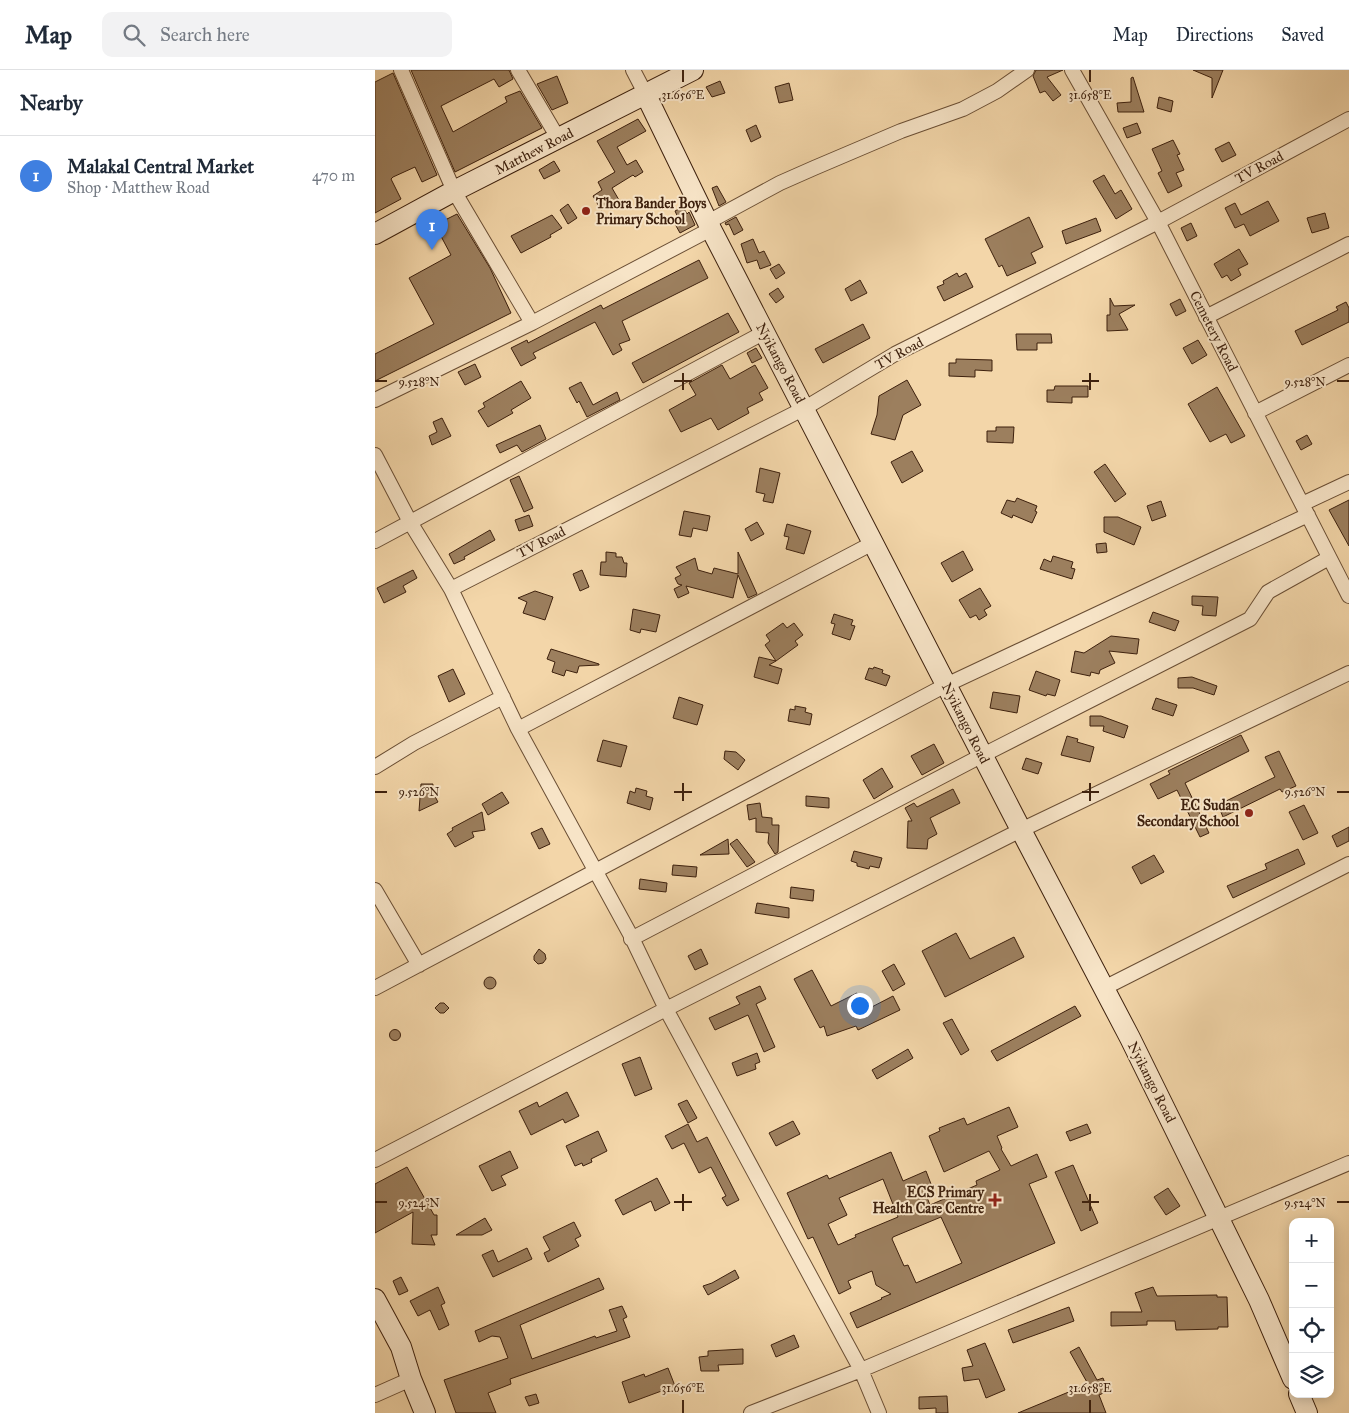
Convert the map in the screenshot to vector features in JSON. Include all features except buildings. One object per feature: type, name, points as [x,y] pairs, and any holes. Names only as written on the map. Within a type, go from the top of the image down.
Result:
[{"type":"street","points":[[401,70],[454,191],[532,323]]},
{"type":"street","points":[[518,70],[558,138]]},
{"type":"street","name":"Nyikango Road","points":[[633,70],[710,226],[1221,1218],[1289,1369]]},
{"type":"street","name":"Matthew Road","points":[[375,234],[454,191],[693,70]]},
{"type":"street","points":[[375,400],[532,323],[710,226],[780,183],[901,131],[963,109],[997,91],[1027,70]]},
{"type":"street","name":"Cemetery Road","points":[[1072,70],[1157,222],[1349,596]]},
{"type":"street","name":"TV Road","points":[[451,588],[805,408],[895,354],[1157,222],[1349,119]]},
{"type":"street","points":[[1206,317],[1349,244]]},
{"type":"street","points":[[375,541],[765,332]]},
{"type":"street","points":[[1255,413],[1349,365]]},
{"type":"street","points":[[375,455],[410,522],[451,588],[518,729],[596,872],[666,1009],[861,1370],[879,1413]]},
{"type":"street","points":[[375,988],[947,685],[1305,510],[1349,482]]},
{"type":"street","points":[[518,729],[873,543]]},
{"type":"street","points":[[631,939],[983,755],[1250,619],[1268,592],[1329,558]]},
{"type":"street","points":[[375,1160],[666,1009],[1021,830],[1349,673]]},
{"type":"street","points":[[375,767],[415,743],[503,698]]},
{"type":"street","points":[[1104,988],[1349,864]]},
{"type":"street","points":[[375,890],[419,965]]},
{"type":"street","points":[[751,1413],[861,1370],[1349,1163]]},
{"type":"street","points":[[375,1300],[401,1347],[411,1379],[425,1413]]},
{"type":"street","points":[[375,1395],[411,1379]]},
{"type":"street","points":[[1301,1398],[1307,1413]]},
{"type":"place","name":"Thora Bander Boys Primary School","points":[[586,211]]},
{"type":"place","name":"Malakal Central Market","points":[[432,250]]},
{"type":"place","name":"EC Sudan Secondary School","points":[[1249,813]]},
{"type":"place","name":"ECS Primary Health Care Centre","points":[[995,1200]]}]
